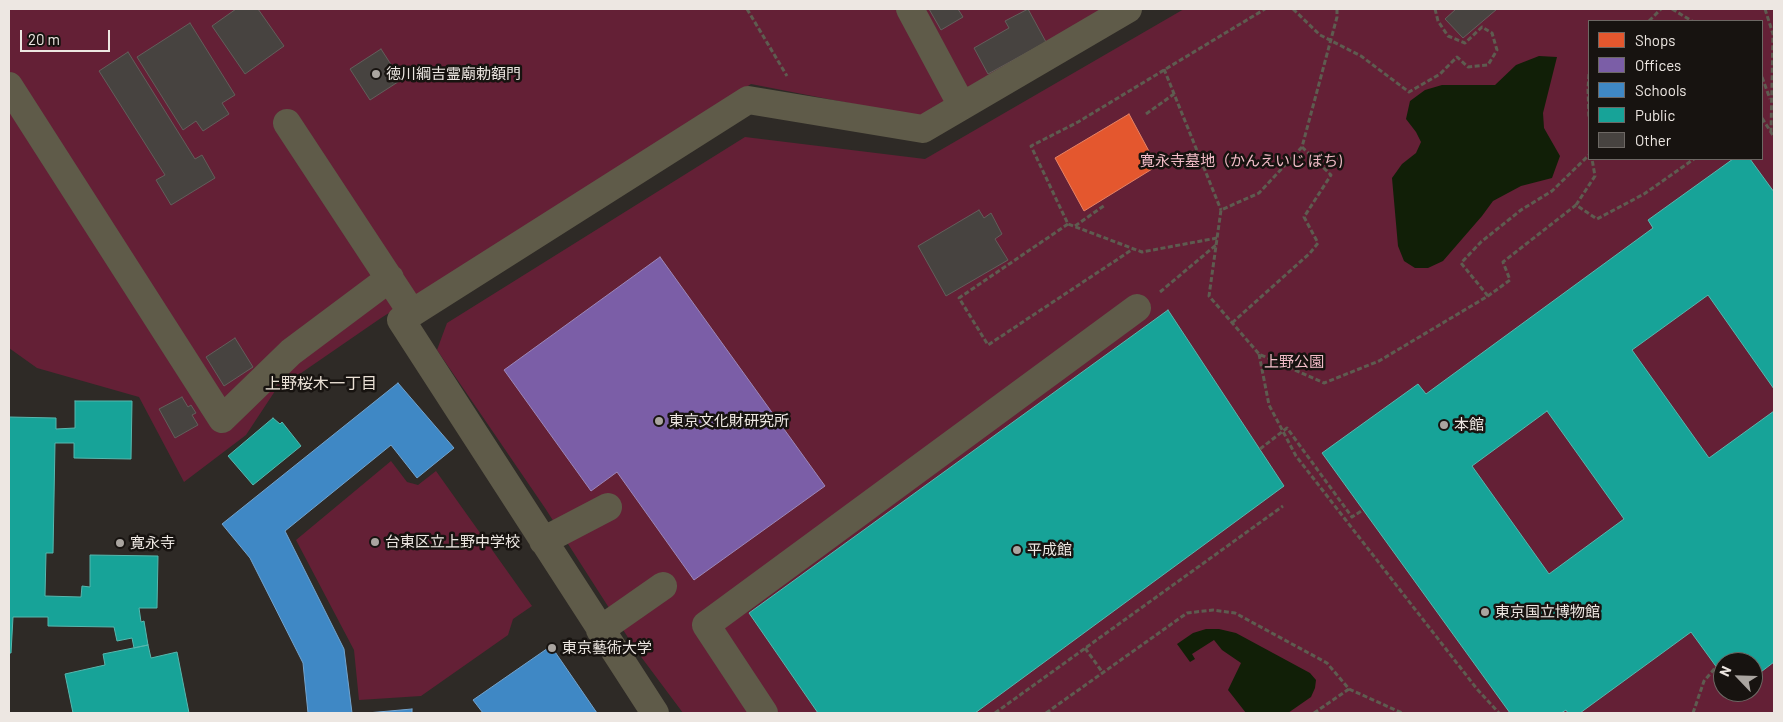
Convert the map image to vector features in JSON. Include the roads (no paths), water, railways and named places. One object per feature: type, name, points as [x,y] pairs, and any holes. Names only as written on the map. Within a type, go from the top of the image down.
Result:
[{"type":"street","points":[[910,9],[962,106]]},
{"type":"street","points":[[655,713],[401,320],[748,100],[923,129],[1128,9]]},
{"type":"street","points":[[9,86],[222,419],[291,352],[390,278]]},
{"type":"street","points":[[287,123],[412,314]]},
{"type":"street","points":[[764,713],[706,625],[1137,308]]},
{"type":"street","points":[[543,541],[608,507]]},
{"type":"street","points":[[600,630],[663,586]]},
{"type":"place","name":"徳川綱吉霊廟勅額門","points":[[376,74]]},
{"type":"place","name":"東京文化財研究所","points":[[659,421]]},
{"type":"place","name":"本館","points":[[1444,425]]},
{"type":"place","name":"台東区立上野中学校","points":[[375,542]]},
{"type":"place","name":"寛永寺","points":[[120,543]]},
{"type":"place","name":"平成館","points":[[1017,550]]},
{"type":"place","name":"東京国立博物館","points":[[1485,612]]},
{"type":"place","name":"東京藝術大学","points":[[552,648]]},
{"type":"district","name":"上野桜木一丁目","points":[[321,384]]},
{"type":"park label","name":"寛永寺墓地（かんえいじ ぼち)","points":[[1241,161]]},
{"type":"park label","name":"上野公園","points":[[1294,362]]}]
